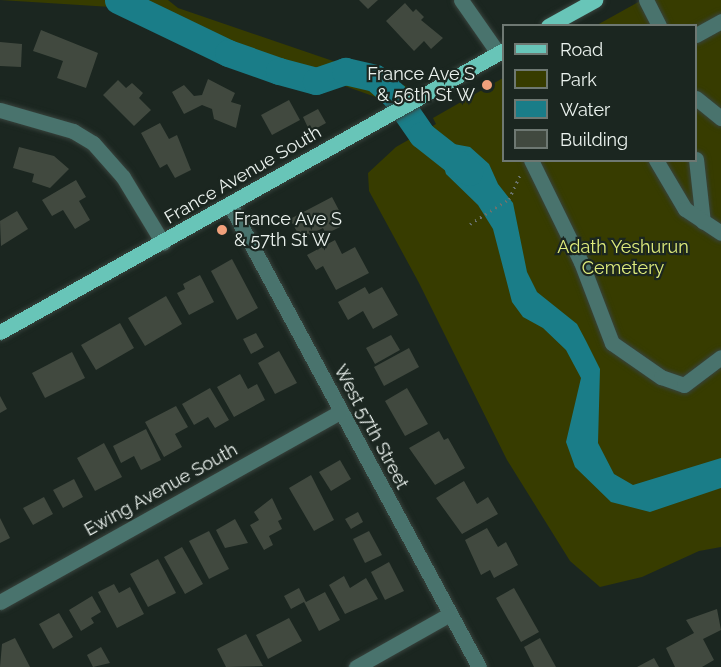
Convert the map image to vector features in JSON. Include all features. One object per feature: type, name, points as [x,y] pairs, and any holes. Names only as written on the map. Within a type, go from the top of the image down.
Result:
[{"type":"main road","points":[[552,24],[595,0]]},
{"type":"main road","name":"France Avenue South","points":[[0,332],[163,243],[501,52]]},
{"type":"street","points":[[461,0],[501,52]]},
{"type":"street","points":[[646,0],[658,24]]},
{"type":"street","points":[[697,34],[721,21]]},
{"type":"street","points":[[697,99],[721,117]]},
{"type":"street","points":[[0,110],[62,127],[93,143],[123,177],[163,243]]},
{"type":"street","points":[[657,162],[685,209],[721,233]]},
{"type":"street","points":[[696,162],[703,222]]},
{"type":"street","points":[[527,164],[581,262],[612,343],[661,377],[684,386],[721,357]]},
{"type":"street","name":"West 57th Street","points":[[230,205],[479,667]]},
{"type":"street","name":"Ewing Avenue South","points":[[0,602],[340,412]]},
{"type":"street","points":[[356,667],[450,614]]},
{"type":"path","points":[[470,224],[509,199],[527,164]]},
{"type":"green space","points":[[0,0],[168,0],[178,8],[409,87],[384,100],[127,8]]},
{"type":"green space","name":"Adath Yeshurun Cemetery","points":[[642,0],[721,0],[721,547],[699,551],[642,577],[600,587],[570,561],[507,460],[419,283],[369,191],[368,173],[396,147],[436,124],[433,118],[502,79],[502,162],[697,162],[697,24],[599,24]]},
{"type":"water","points":[[443,142],[470,147],[489,164],[498,184],[513,203],[527,272],[537,292],[577,324],[586,341],[600,369],[598,443],[614,474],[633,485],[721,458],[721,488],[650,512],[611,502],[575,467],[566,442],[581,378],[566,350],[543,328],[523,317],[512,302],[493,229],[478,205],[446,174],[440,154]]},
{"type":"building","points":[[359,0],[378,0],[368,9]]},
{"type":"building","points":[[405,3],[413,12],[416,9],[424,17],[421,20],[443,38],[431,49],[424,41],[414,51],[386,21]]},
{"type":"building","points":[[41,30],[98,53],[86,88],[57,78],[63,61],[33,51]]},
{"type":"building","points":[[0,42],[22,44],[21,67],[0,66]]},
{"type":"building","points":[[208,79],[235,93],[231,102],[241,105],[236,128],[214,119],[212,109],[202,105],[184,114],[172,92],[184,85],[194,96],[202,95]]},
{"type":"building","points":[[118,80],[126,88],[132,83],[143,93],[139,98],[151,110],[134,126],[103,95]]},
{"type":"building","points":[[289,100],[300,120],[272,135],[261,115]]},
{"type":"building","points":[[318,109],[326,123],[310,132],[303,117]]},
{"type":"building","points":[[160,123],[169,139],[177,135],[191,170],[175,178],[167,164],[160,168],[141,133]]},
{"type":"building","points":[[19,147],[54,156],[69,169],[50,188],[32,182],[34,174],[13,168]]},
{"type":"building","points":[[76,180],[86,197],[79,201],[90,220],[75,229],[63,210],[52,216],[42,200]]},
{"type":"building","points":[[332,197],[342,216],[336,219],[340,227],[326,234],[323,228],[301,239],[290,219]]},
{"type":"building","points":[[17,211],[28,229],[1,246],[0,221]]},
{"type":"building","points":[[335,240],[342,254],[355,247],[369,273],[336,290],[323,266],[316,270],[307,255]]},
{"type":"building","points":[[232,259],[258,308],[237,320],[211,271]]},
{"type":"building","points":[[200,275],[214,302],[189,315],[177,293],[185,289],[183,284]]},
{"type":"building","points":[[365,287],[369,294],[382,287],[398,315],[373,329],[363,311],[348,320],[338,302]]},
{"type":"building","points":[[166,296],[182,324],[145,346],[128,318]]},
{"type":"building","points":[[120,323],[134,348],[96,370],[81,345]]},
{"type":"building","points":[[256,333],[264,347],[251,354],[243,339]]},
{"type":"building","points":[[391,335],[400,350],[375,364],[366,348]]},
{"type":"building","points":[[409,348],[419,367],[384,386],[374,367]]},
{"type":"building","points":[[279,351],[297,383],[275,394],[258,363]]},
{"type":"building","points":[[72,352],[85,378],[45,398],[32,373]]},
{"type":"building","points":[[240,374],[248,389],[257,384],[265,400],[234,417],[217,387]]},
{"type":"building","points":[[210,388],[229,420],[215,428],[208,417],[194,425],[182,404]]},
{"type":"building","points":[[407,388],[428,424],[405,436],[385,401]]},
{"type":"building","points":[[0,396],[7,409],[0,413]]},
{"type":"building","points":[[176,406],[188,427],[175,434],[182,447],[164,457],[145,422]]},
{"type":"building","points":[[146,429],[161,460],[141,470],[134,456],[121,463],[113,446]]},
{"type":"building","points":[[439,431],[444,440],[448,438],[465,468],[435,485],[409,448]]},
{"type":"building","points":[[104,443],[122,477],[95,491],[77,458]]},
{"type":"building","points":[[340,460],[351,479],[331,491],[319,472]]},
{"type":"building","points":[[311,475],[334,520],[314,531],[289,488]]},
{"type":"building","points":[[74,479],[83,497],[63,508],[53,490]]},
{"type":"building","points":[[464,481],[477,504],[488,497],[498,514],[462,534],[436,498]]},
{"type":"building","points":[[44,497],[53,514],[33,525],[23,508]]},
{"type":"building","points":[[272,498],[282,519],[278,521],[282,529],[269,536],[273,545],[264,550],[250,525],[259,520],[254,512]]},
{"type":"building","points":[[358,512],[363,522],[351,529],[345,519]]},
{"type":"building","points":[[0,518],[10,538],[0,543]]},
{"type":"building","points":[[235,519],[248,543],[225,548],[216,530]]},
{"type":"building","points":[[487,528],[498,547],[506,542],[518,565],[494,578],[490,570],[481,575],[465,540]]},
{"type":"building","points":[[209,531],[229,569],[209,579],[189,541]]},
{"type":"building","points":[[369,531],[382,555],[365,563],[353,539]]},
{"type":"building","points":[[182,547],[203,584],[185,594],[164,557]]},
{"type":"building","points":[[158,559],[176,593],[148,607],[130,574]]},
{"type":"building","points":[[389,562],[404,591],[385,600],[371,572]]},
{"type":"building","points":[[344,576],[350,588],[366,578],[378,599],[345,614],[329,585]]},
{"type":"building","points":[[114,584],[119,593],[130,587],[144,614],[117,628],[98,592]]},
{"type":"building","points":[[299,588],[306,602],[325,592],[340,620],[319,631],[304,602],[291,609],[284,596]]},
{"type":"building","points":[[514,588],[539,632],[521,642],[496,598]]},
{"type":"building","points":[[92,596],[101,612],[91,618],[94,623],[81,631],[69,610]]},
{"type":"building","points":[[717,609],[721,630],[703,639],[714,660],[702,667],[675,667],[666,648],[694,633],[686,620]]},
{"type":"building","points":[[59,613],[73,637],[53,649],[39,624]]},
{"type":"building","points":[[289,618],[302,641],[268,659],[256,635]]},
{"type":"building","points":[[246,634],[263,666],[226,667],[217,649]]},
{"type":"building","points":[[15,638],[30,667],[0,667],[2,644]]},
{"type":"building","points":[[540,638],[556,667],[534,667],[524,647]]},
{"type":"building","points":[[101,647],[110,663],[93,667],[87,655]]},
{"type":"building","points":[[654,658],[659,667],[637,667]]},
{"type":"waterway","points":[[118,0],[228,53],[279,71],[316,81],[345,71],[375,78],[395,96],[422,135],[469,172]]},
{"type":"place","name":"France Ave S & 56th St W","points":[[487,85]]},
{"type":"place","name":"France Ave S & 57th St W","points":[[222,230]]}]
